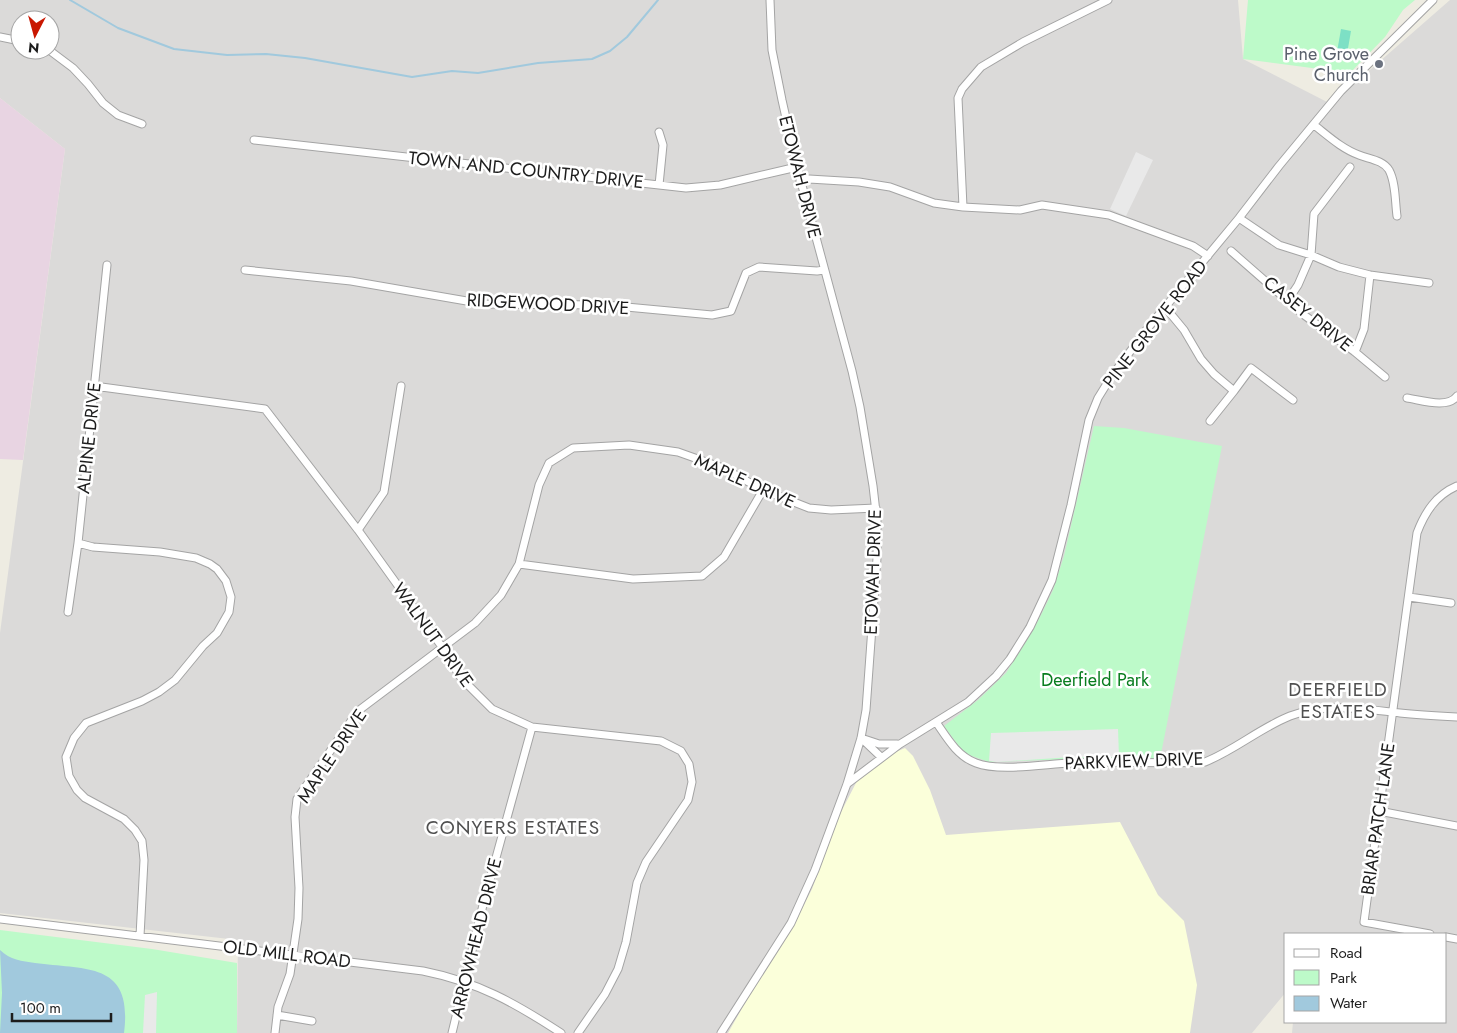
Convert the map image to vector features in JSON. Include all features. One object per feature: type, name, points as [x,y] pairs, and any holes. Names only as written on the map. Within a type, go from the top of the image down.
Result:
[{"type":"street","name":"ETOWAH DRIVE","points":[[721,1033],[791,923],[815,870],[847,784],[861,738],[866,700],[877,558],[876,508],[867,445],[852,371],[800,181],[773,60],[770,0]]},
{"type":"street","name":"PINE GROVE ROAD","points":[[847,784],[900,744],[968,702],[996,676],[1010,659],[1030,627],[1055,571],[1089,420],[1098,398],[1111,377],[1279,166],[1342,92],[1433,0]]},
{"type":"street","points":[[963,207],[958,98],[962,89],[980,67],[1023,42],[1104,1]]},
{"type":"street","points":[[60,58],[73,68],[103,103],[118,115],[142,124]]},
{"type":"street","points":[[1314,125],[1332,139],[1357,154],[1383,164],[1388,169],[1392,178],[1397,216]]},
{"type":"street","points":[[659,132],[663,145],[659,185]]},
{"type":"street","name":"TOWN AND COUNTRY DRIVE","points":[[254,140],[686,188],[708,187],[797,167]]},
{"type":"street","points":[[1288,300],[1298,285],[1311,255],[1314,214],[1350,167]]},
{"type":"street","points":[[800,181],[809,179],[859,182],[890,188],[934,203],[963,207],[1020,210],[1042,205],[1109,215],[1193,246],[1208,256]]},
{"type":"street","points":[[1239,218],[1279,245],[1311,255],[1339,267],[1370,275],[1429,283]]},
{"type":"street","name":"CASEY DRIVE","points":[[1231,251],[1304,314],[1385,377]]},
{"type":"street","name":"ALPINE DRIVE","points":[[68,612],[78,543],[107,265]]},
{"type":"street","name":"RIDGEWOOD DRIVE","points":[[245,270],[351,281],[484,304],[605,305],[712,316],[731,311],[746,273],[759,267],[824,270]]},
{"type":"street","points":[[1355,352],[1364,329],[1370,275]]},
{"type":"street","points":[[1165,307],[1184,330],[1201,360],[1234,391]]},
{"type":"street","points":[[1210,421],[1251,368],[1293,400]]},
{"type":"street","name":"WALNUT DRIVE","points":[[94,386],[265,408],[358,530],[442,647],[461,678],[492,709],[532,727],[661,741],[681,751],[690,764],[692,782],[688,800],[646,862],[637,883],[626,942],[618,969],[606,994],[578,1033]]},
{"type":"street","points":[[358,530],[384,492],[401,386]]},
{"type":"street","points":[[1407,398],[1446,403],[1457,396]]},
{"type":"street","name":"MAPLE DRIVE","points":[[275,1033],[278,1007],[288,982],[293,955],[299,902],[295,817],[297,799],[358,711],[475,622],[500,595],[520,564],[539,485],[549,463],[573,448],[629,445],[678,452],[723,468],[763,490],[816,510],[876,508]]},
{"type":"street","name":"BRIAR PATCH LANE","points":[[1424,933],[1364,922],[1417,533],[1423,517],[1432,504],[1448,490],[1457,486]]},
{"type":"street","points":[[520,564],[634,579],[702,576],[724,556],[763,490]]},
{"type":"street","points":[[78,543],[93,547],[160,552],[196,558],[217,569],[226,581],[231,596],[229,612],[217,633],[203,646],[175,680],[159,692],[142,701],[86,723],[74,738],[66,757],[68,776],[77,790],[85,798],[124,819],[135,830],[142,841],[144,860],[140,936]]},
{"type":"street","points":[[1409,597],[1451,603]]},
{"type":"street","name":"PARKVIEW DRIVE","points":[[936,722],[954,748],[968,760],[981,765],[1000,767],[1072,763],[1206,762],[1288,717],[1322,708],[1339,707],[1457,717]]},
{"type":"street","name":"ARROWHEAD DRIVE","points":[[452,1033],[483,905],[532,727]]},
{"type":"street","points":[[861,738],[883,745],[900,744]]},
{"type":"street","points":[[861,738],[881,758]]},
{"type":"street","points":[[1379,811],[1457,826]]},
{"type":"street","name":"OLD MILL ROAD","points":[[0,919],[408,968],[465,981],[516,1004],[561,1033]]},
{"type":"street","points":[[277,1015],[312,1021]]},
{"type":"shaded area","points":[[0,0],[1238,0],[1243,59],[1331,104],[1450,0],[1457,0],[1457,1033],[1292,1033],[1293,1023],[1447,1023],[1447,933],[1284,933],[1284,994],[1252,1033],[237,1033],[238,940],[0,913],[0,633],[65,149],[0,98]]},
{"type":"shaded area","points":[[0,98],[65,149],[23,460],[0,459]]},
{"type":"shaded area","points":[[1136,152],[1153,160],[1126,216],[1110,209]]},
{"type":"shaded area","points":[[1118,729],[1119,757],[989,761],[991,733]]},
{"type":"shaded area","points":[[905,748],[913,756],[930,790],[946,835],[1120,822],[1158,895],[1184,921],[1197,985],[1190,1033],[728,1033],[753,989],[795,923],[812,889],[840,814],[857,781],[891,754]]},
{"type":"shaded area","points":[[157,992],[156,1033],[143,1033],[145,995]]},
{"type":"green space","points":[[1248,0],[1415,0],[1403,10],[1385,37],[1350,73],[1243,59]]},
{"type":"green space","points":[[1341,29],[1351,31],[1347,54],[1337,52]]},
{"type":"green space","name":"Deerfield Park","points":[[1094,426],[1124,428],[1222,446],[1160,759],[1071,759],[989,762],[969,755],[961,749],[944,726],[978,700],[1006,673],[1043,611],[1053,590],[1064,556]]},
{"type":"green space","points":[[0,930],[152,949],[237,963],[237,1033],[0,1033]]},
{"type":"water","points":[[0,950],[8,956],[21,961],[89,970],[103,974],[114,981],[121,993],[125,1010],[124,1033],[0,1033],[2,993]]},
{"type":"waterway","points":[[70,0],[118,28],[174,49],[227,55],[266,54],[305,58],[412,77],[452,71],[478,73],[538,63],[592,59],[610,51],[627,37],[658,0]]},
{"type":"place","name":"Pine Grove Church","points":[[1379,64]]},
{"type":"district","name":"DEERFIELD ESTATES","points":[[1338,700]]},
{"type":"district","name":"CONYERS ESTATES","points":[[513,827]]}]
